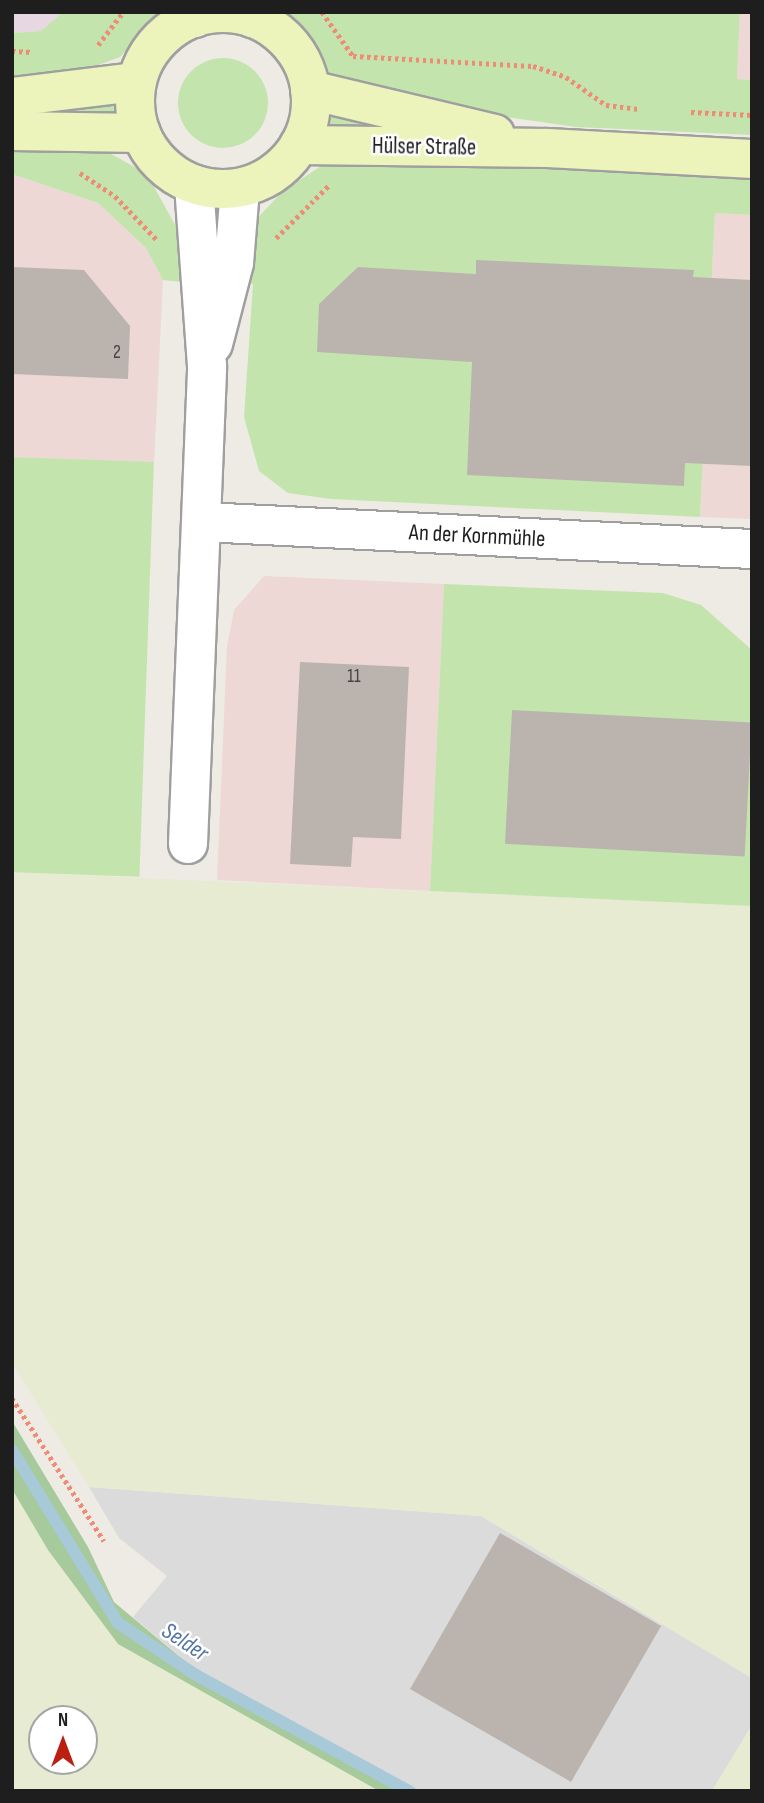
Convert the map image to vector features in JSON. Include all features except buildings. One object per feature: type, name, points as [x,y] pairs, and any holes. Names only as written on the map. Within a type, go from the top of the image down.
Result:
[{"type":"main road","points":[[196,15],[252,15],[291,46],[310,90],[299,145],[264,180],[240,188],[194,184],[171,173],[141,134],[136,82],[157,42],[196,15]]},
{"type":"main road","points":[[12,97],[136,82]]},
{"type":"main road","name":"Hülser Straße","points":[[310,90],[548,148]]},
{"type":"main road","points":[[12,131],[141,134]]},
{"type":"main road","name":"Hülser Straße","points":[[299,145],[548,148],[752,159]]},
{"type":"street","points":[[188,844],[203,522],[207,366],[194,184]]},
{"type":"street","points":[[207,366],[234,264],[240,188]]},
{"type":"street","name":"An der Kornmühle","points":[[203,522],[752,549]]},
{"type":"path","points":[[86,52],[123,12]]},
{"type":"path","points":[[322,12],[353,56],[533,66],[566,77],[607,105],[648,110]]},
{"type":"path","points":[[12,51],[43,53]]},
{"type":"path","points":[[687,112],[752,115]]},
{"type":"path","points":[[12,1398],[104,1541]]},
{"type":"shaded area","points":[[12,12],[63,12],[41,31],[12,33]]},
{"type":"shaded area","points":[[740,12],[752,12],[752,80],[737,79]]},
{"type":"shaded area","points":[[12,174],[98,203],[146,248],[163,280],[154,463],[12,457]]},
{"type":"shaded area","points":[[715,213],[752,215],[752,519],[700,517]]},
{"type":"shaded area","points":[[264,576],[444,584],[430,891],[217,880],[227,647],[234,610]]},
{"type":"shaded area","points":[[89,1487],[481,1516],[752,1678],[752,1725],[712,1791],[420,1791],[199,1673],[133,1617],[167,1576],[119,1538]]},
{"type":"green space","points":[[63,12],[162,12],[120,57],[66,77],[12,82],[12,33],[41,31]]},
{"type":"green space","points":[[282,12],[740,12],[737,79],[752,80],[752,135],[576,127],[375,98],[336,85]]},
{"type":"green space","points":[[223,58],[240,61],[255,71],[265,86],[268,103],[265,120],[255,135],[240,145],[223,148],[206,145],[191,135],[181,120],[178,103],[181,86],[191,71],[206,61]]},
{"type":"green space","points":[[116,102],[117,119],[12,121],[12,107]]},
{"type":"green space","points":[[327,113],[410,128],[325,127]]},
{"type":"green space","points":[[12,143],[99,147],[147,174],[180,234],[182,282],[163,280],[146,248],[98,203],[12,174]]},
{"type":"green space","points":[[364,159],[752,179],[752,215],[715,213],[700,517],[331,499],[288,493],[259,471],[244,417],[253,284],[241,283],[251,225],[282,192],[324,164]]},
{"type":"green space","points":[[12,457],[154,462],[139,877],[12,872]]},
{"type":"green space","points":[[444,584],[663,593],[701,605],[752,650],[752,906],[430,891]]},
{"type":"green space","points":[[12,872],[752,906],[752,1678],[481,1516],[89,1487],[12,1363]]},
{"type":"green space","points":[[12,1421],[88,1547],[114,1602],[199,1673],[420,1791],[379,1791],[118,1644],[48,1550],[12,1489]]},
{"type":"green space","points":[[12,1489],[48,1550],[118,1644],[379,1791],[12,1791]]},
{"type":"green space","points":[[752,1725],[752,1791],[712,1791]]},
{"type":"waterway","name":"Selder","points":[[12,1450],[118,1623],[196,1675],[409,1791]]}]
